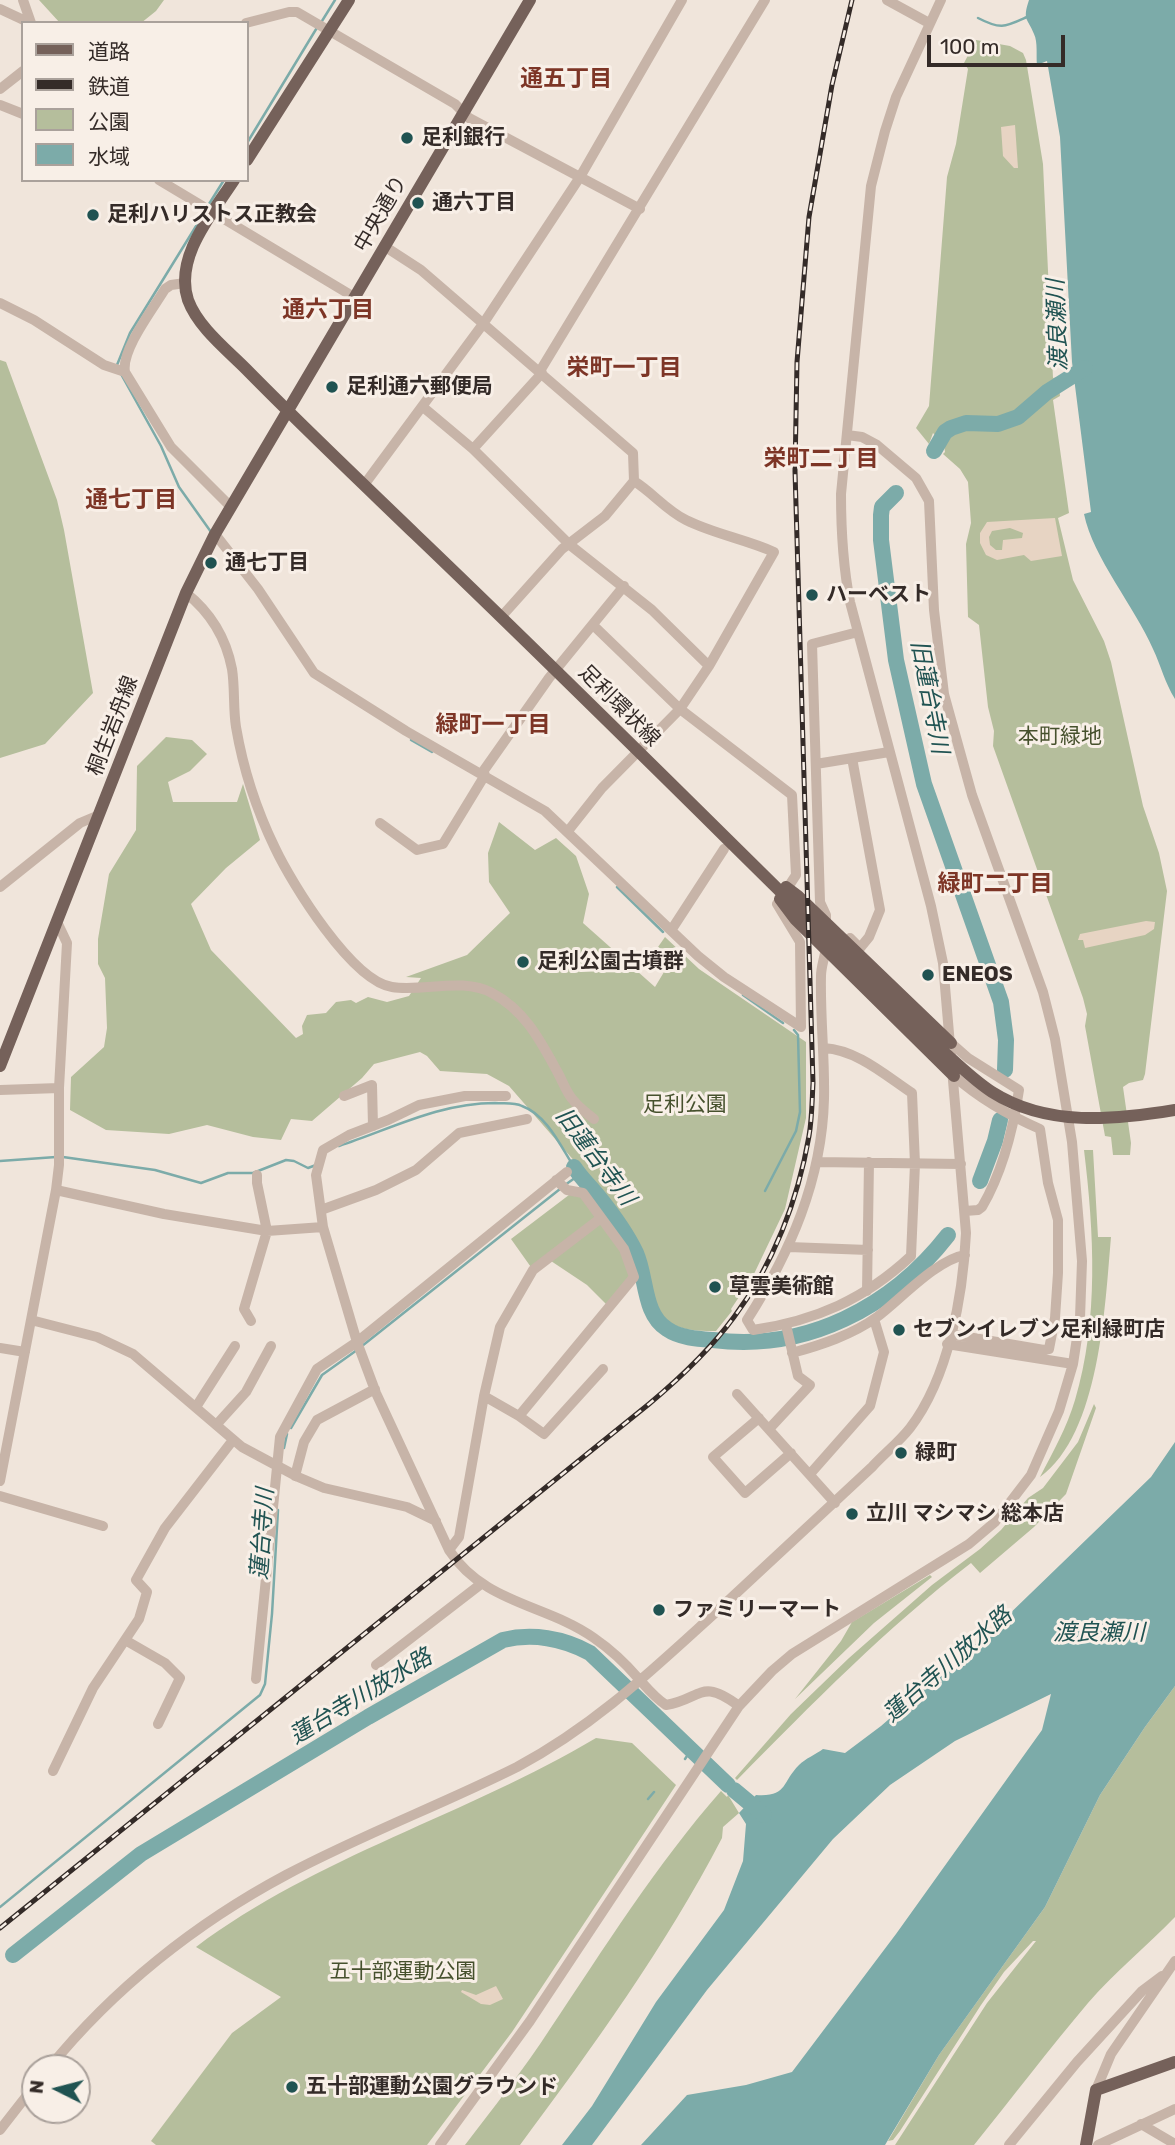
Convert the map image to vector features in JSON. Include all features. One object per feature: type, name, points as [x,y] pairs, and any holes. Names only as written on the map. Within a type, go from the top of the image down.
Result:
[{"type":"main road","points":[[248,158],[349,0]]},
{"type":"main road","name":"中央通り","points":[[287,411],[530,0]]},
{"type":"main road","points":[[185,283],[188,258],[233,182]]},
{"type":"main road","name":"足利環状線","points":[[185,283],[191,307],[202,323],[287,411],[502,616],[946,1054],[992,1092],[1031,1110],[1083,1119],[1114,1119],[1175,1110]]},
{"type":"main road","name":"桐生岩舟線","points":[[0,1066],[186,593],[230,506],[287,411]]},
{"type":"main road","points":[[951,1043],[798,896],[779,882],[771,882],[795,919],[954,1076]]},
{"type":"main road","points":[[1086,2145],[1096,2090],[1175,2062]]},
{"type":"street","points":[[23,0],[29,21]]},
{"type":"street","points":[[364,485],[484,324],[580,177],[682,0]]},
{"type":"street","points":[[472,449],[541,372],[765,0]]},
{"type":"street","points":[[887,0],[929,23]]},
{"type":"street","points":[[60,2054],[127,1987],[174,1947],[238,1903],[318,1858],[517,1767],[558,1744],[618,1700],[835,1503],[908,1430],[934,1385],[949,1339],[965,1255],[965,1211],[947,987],[940,945],[846,579],[842,547],[841,494],[871,186],[884,131],[896,97],[941,0]]},
{"type":"street","points":[[0,9],[26,21]]},
{"type":"street","points":[[248,22],[297,12],[455,104],[469,118],[640,209]]},
{"type":"street","points":[[0,89],[21,73]]},
{"type":"street","points":[[0,105],[21,113]]},
{"type":"street","points":[[162,182],[354,297]]},
{"type":"street","points":[[384,246],[421,270],[633,453],[634,481],[605,516],[562,549],[502,616]]},
{"type":"street","points":[[185,283],[177,283],[164,289],[123,363],[125,372],[171,447],[230,506]]},
{"type":"street","points":[[0,303],[34,320],[104,365],[125,372]]},
{"type":"street","points":[[423,407],[472,449],[570,545],[652,610],[709,666]]},
{"type":"street","points":[[440,2145],[530,2021],[739,1706],[792,1654],[969,1544],[995,1522],[1031,1475],[1059,1411],[1073,1364],[1080,1318],[1082,1261],[1069,1118],[1043,992],[972,795],[944,694],[936,637],[929,500],[916,478],[877,445],[862,437],[847,435]]},
{"type":"street","points":[[568,831],[601,788],[680,709],[709,666],[774,552],[684,520],[634,481]]},
{"type":"street","points":[[215,534],[258,589],[314,673],[483,777],[545,811],[724,977],[801,1027],[800,942],[777,904],[796,874],[792,795],[680,709],[593,625]]},
{"type":"street","points":[[380,822],[417,850],[443,844],[483,777],[549,678],[624,586]]},
{"type":"street","points":[[186,593],[203,608],[220,631],[232,667],[236,724],[246,770],[275,847],[303,899],[322,925],[352,962],[376,982],[392,987],[469,987],[491,992],[524,1016],[573,1101],[594,1119]]},
{"type":"street","points":[[824,1048],[839,1049],[852,1054],[912,1093],[915,1164],[911,1256],[890,1276],[867,1291],[807,1320],[787,1329],[752,1330],[747,1320],[775,1277],[800,1221],[817,1162],[824,1101],[821,975],[826,948],[825,915],[820,902],[812,644],[858,632]]},
{"type":"street","points":[[816,764],[889,752]]},
{"type":"street","points":[[825,915],[860,948],[880,915],[852,758]]},
{"type":"street","points":[[0,873],[4,885],[80,822],[99,816]]},
{"type":"street","points":[[672,929],[724,849]]},
{"type":"street","points":[[0,1481],[56,1190],[67,943],[57,922]]},
{"type":"street","points":[[951,1043],[968,1058],[1019,1090],[1015,1118],[989,1195],[978,1210],[965,1211]]},
{"type":"street","points":[[949,1339],[1044,1350],[1051,1346],[1058,1273],[1057,1212],[1048,1183],[1040,1129],[1015,1118],[971,1092],[954,1076]]},
{"type":"street","points":[[344,1096],[372,1085],[373,1126]]},
{"type":"street","points":[[0,1090],[59,1088]]},
{"type":"street","points":[[506,1096],[465,1096],[419,1104],[349,1135],[323,1150],[316,1175],[323,1227],[357,1342],[375,1389],[449,1550],[461,1567],[481,1584],[515,1602],[575,1626],[597,1640],[638,1683],[666,1705],[699,1691],[712,1690],[723,1694],[739,1706]]},
{"type":"street","points":[[321,1210],[376,1190],[416,1170],[459,1133],[527,1119]]},
{"type":"street","points":[[817,1162],[961,1164]]},
{"type":"street","points":[[867,1291],[869,1162]]},
{"type":"street","points":[[256,1679],[275,1465],[280,1437],[317,1369],[357,1342],[567,1172]]},
{"type":"street","points":[[251,1321],[244,1309],[267,1231],[257,1175]]},
{"type":"street","points":[[519,1416],[634,1276],[624,1249],[583,1193],[567,1190],[556,1180]]},
{"type":"street","points":[[56,1190],[164,1214],[267,1231],[323,1227]]},
{"type":"street","points":[[449,1550],[459,1536],[484,1396],[500,1327],[533,1270],[601,1218]]},
{"type":"street","points":[[789,1247],[868,1250]]},
{"type":"street","points":[[791,1351],[822,1345],[874,1319],[945,1262],[965,1255]]},
{"type":"street","points":[[810,1474],[870,1406],[884,1352],[874,1319]]},
{"type":"street","points":[[32,1320],[97,1337],[133,1353],[233,1440],[295,1476],[324,1488],[407,1507],[436,1521]]},
{"type":"street","points":[[769,1429],[810,1385],[798,1376],[787,1329]]},
{"type":"street","points":[[949,1339],[1073,1364]]},
{"type":"street","points":[[196,1407],[235,1346]]},
{"type":"street","points":[[217,1424],[246,1392],[271,1346]]},
{"type":"street","points":[[0,1348],[25,1352]]},
{"type":"street","points":[[484,1396],[544,1434],[603,1369]]},
{"type":"street","points":[[295,1476],[304,1442],[317,1420],[375,1389]]},
{"type":"street","points":[[737,1394],[835,1503]]},
{"type":"street","points":[[759,1418],[713,1457],[745,1493],[791,1453]]},
{"type":"street","points":[[53,1771],[93,1688],[139,1619],[147,1592],[136,1580],[151,1552],[233,1440]]},
{"type":"street","points":[[0,1496],[103,1526]]},
{"type":"street","points":[[376,1665],[481,1584]]},
{"type":"street","points":[[125,1640],[165,1663],[180,1678],[158,1724]]},
{"type":"street","points":[[1096,2090],[1111,2054],[1162,1976],[1175,1961]]},
{"type":"street","points":[[1009,2145],[1077,2062],[1142,1991],[1162,1976]]},
{"type":"street","points":[[0,2130],[21,2103]]},
{"type":"street","points":[[1098,2145],[1175,2109]]},
{"type":"street","points":[[1141,2124],[1175,2144]]},
{"type":"green space","points":[[39,0],[164,0],[144,21],[58,21]]},
{"type":"green space","name":"本町緑地","points":[[976,40],[1010,46],[1023,53],[1026,60],[1043,164],[1053,378],[1058,377],[1060,396],[1053,400],[1069,513],[1058,518],[1073,580],[1104,641],[1111,662],[1143,806],[1159,853],[1167,891],[1145,1074],[1143,1080],[1123,1087],[1131,1143],[1130,1155],[1113,1155],[1111,1137],[1105,1136],[1085,1026],[1087,1014],[1083,998],[993,746],[994,731],[988,707],[979,625],[968,617],[966,544],[971,523],[968,482],[960,469],[943,454],[944,445],[933,433],[929,444],[916,428],[929,406],[947,177],[956,144],[968,69],[964,63]]},
{"type":"green space","points":[[0,360],[6,362],[57,500],[93,693],[45,744],[0,758]]},
{"type":"green space","name":"足利公園","points":[[166,737],[192,740],[207,754],[190,771],[168,782],[173,802],[237,802],[243,784],[260,840],[226,868],[191,904],[211,950],[296,1038],[303,1034],[302,1026],[307,1015],[326,1013],[336,1002],[351,1000],[356,1003],[368,997],[387,1002],[409,996],[421,978],[406,977],[467,955],[510,913],[489,882],[488,853],[499,822],[535,850],[556,838],[576,856],[589,894],[583,923],[655,987],[673,957],[658,947],[665,937],[699,969],[806,1042],[806,1118],[785,1209],[753,1276],[732,1311],[716,1331],[680,1327],[661,1315],[655,1304],[642,1259],[609,1307],[587,1285],[548,1259],[533,1270],[511,1239],[590,1179],[509,1086],[487,1074],[440,1071],[420,1052],[374,1064],[362,1078],[312,1121],[291,1119],[281,1140],[253,1137],[207,1125],[169,1134],[106,1130],[70,1110],[71,1077],[104,1047],[107,1028],[105,978],[98,964],[98,939],[109,874],[136,830],[137,766]]},
{"type":"green space","points":[[1084,1150],[1093,1150],[1098,1237],[1111,1237],[1102,1331],[1096,1366],[1076,1431],[1060,1457],[1040,1477],[1072,1410],[1088,1339],[1092,1244]]},
{"type":"green space","points":[[1094,1404],[1096,1408],[1066,1494],[1034,1527],[980,1573],[971,1563],[879,1640],[737,1780],[735,1778],[791,1714],[849,1658],[932,1585],[980,1549],[1001,1530],[1028,1498],[1043,1488],[1078,1442]]},
{"type":"green space","points":[[930,1575],[932,1577],[874,1623],[795,1699],[841,1641],[852,1622]]},
{"type":"green space","points":[[1175,1686],[1175,1917],[1088,2003],[974,2145],[895,2145],[987,2003],[1036,1941],[1033,1941],[1004,1972],[900,2131],[893,2140],[888,2141],[939,2055],[1045,1907],[1100,1795]]},
{"type":"green space","name":"五十部運動公園","points":[[596,1738],[632,1743],[676,1785],[512,2032],[427,2145],[156,2145],[151,2141],[232,2033],[281,1997],[196,1947],[291,1887],[496,1790]]},
{"type":"green space","points":[[721,1791],[727,1797],[728,1795],[739,1813],[723,1827],[722,1838],[677,1918],[574,2071],[520,2145],[465,2145],[530,2059],[653,1877]]},
{"type":"shaded area","points":[[1015,125],[1018,168],[1014,168],[1003,156],[1001,127]]},
{"type":"shaded area","points":[[1055,518],[1062,556],[1031,561],[1024,555],[997,560],[986,555],[980,543],[980,533],[987,522]],"holes":[[[1010,528],[1023,533],[1022,538],[1003,540],[1002,550],[996,550],[990,545],[989,537],[992,531]]]},
{"type":"shaded area","points":[[1146,921],[1155,922],[1154,929],[1145,935],[1085,948],[1083,940],[1078,940],[1080,934]]},
{"type":"shaded area","points":[[496,1986],[503,1999],[490,2005],[481,2004],[461,1992],[462,1990],[476,1995]]},
{"type":"water","name":"渡良瀬川","points":[[1029,0],[1175,0],[1175,699],[1145,633],[1096,548],[1084,514],[1091,512],[1072,362],[1060,137],[1047,61],[1037,65],[1035,37],[1026,16]]},
{"type":"water","name":"渡良瀬川","points":[[1175,1442],[1175,1686],[1100,1795],[1045,1907],[939,2055],[885,2145],[641,2145],[687,2095],[746,2085],[792,2072],[896,1934],[1042,1730],[1051,1694],[955,1741],[890,1785],[833,1839],[707,1990],[592,2145],[562,2145],[592,2106],[656,2002],[724,1910],[743,1861],[746,1824],[739,1813],[756,1795],[779,1791],[799,1765],[823,1749],[845,1753],[881,1726],[1000,1623],[1151,1477]]},
{"type":"waterway","points":[[322,21],[335,0]]},
{"type":"waterway","points":[[978,18],[1003,26],[1027,17]]},
{"type":"waterway","points":[[248,141],[318,26]]},
{"type":"waterway","points":[[209,204],[223,182]]},
{"type":"waterway","points":[[117,365],[130,333],[206,210]]},
{"type":"waterway","name":"旧蓮台寺川","points":[[934,451],[945,432],[951,428],[966,423],[998,424],[1018,417],[1047,392],[1085,368]]},
{"type":"waterway","points":[[121,374],[161,446],[179,487],[211,532]]},
{"type":"waterway","name":"旧蓮台寺川","points":[[896,493],[882,507],[881,515],[881,540],[896,660],[924,784],[1001,1002],[1006,1040],[1005,1070]]},
{"type":"waterway","points":[[411,740],[432,752]]},
{"type":"waterway","points":[[617,887],[663,932]]},
{"type":"waterway","points":[[743,995],[783,1023]]},
{"type":"waterway","points":[[765,1191],[796,1131],[800,1112],[798,1035],[794,1030]]},
{"type":"waterway","name":"旧蓮台寺川","points":[[339,1146],[454,1107],[512,1104],[531,1110],[546,1124],[574,1167]]},
{"type":"waterway","name":"旧蓮台寺川","points":[[980,1181],[1000,1120]]},
{"type":"waterway","name":"旧蓮台寺川","points":[[0,1161],[56,1157]]},
{"type":"waterway","name":"旧蓮台寺川","points":[[63,1157],[155,1170],[201,1183],[228,1173],[253,1173],[286,1160],[308,1168],[316,1165]]},
{"type":"waterway","name":"旧蓮台寺川","points":[[574,1167],[608,1209],[636,1253],[650,1305],[659,1322],[667,1329],[689,1338],[748,1342],[781,1339],[844,1319],[874,1303],[901,1283],[926,1261],[948,1235]]},
{"type":"waterway","name":"蓮台寺川","points":[[565,1185],[579,1175]]},
{"type":"waterway","name":"蓮台寺川","points":[[362,1346],[560,1189]]},
{"type":"waterway","name":"蓮台寺川","points":[[291,1428],[322,1375],[357,1350]]},
{"type":"waterway","name":"蓮台寺川","points":[[284,1448],[287,1434]]},
{"type":"waterway","name":"蓮台寺川","points":[[0,1907],[260,1695],[265,1684],[272,1614],[278,1510]]},
{"type":"waterway","name":"蓮台寺川放水路","points":[[13,1955],[141,1854],[368,1717],[503,1640],[547,1638],[590,1653],[728,1785]]},
{"type":"waterway","points":[[685,1759],[691,1750]]},
{"type":"waterway","name":"蓮台寺川放水路","points":[[734,1790],[764,1815]]},
{"type":"waterway","points":[[648,1799],[654,1792]]},
{"type":"railway","points":[[0,1928],[661,1394],[725,1329],[748,1297],[772,1254],[791,1208],[804,1160],[811,1123],[813,1083],[795,471],[797,362],[809,217],[832,85],[852,0]]},
{"type":"place","name":"足利銀行","points":[[407,138]]},
{"type":"place","name":"通六丁目","points":[[418,203]]},
{"type":"place","name":"足利ハリストス正教会","points":[[93,215]]},
{"type":"place","name":"足利通六郵便局","points":[[332,387]]},
{"type":"place","name":"通七丁目","points":[[211,563]]},
{"type":"place","name":"ハーベスト","points":[[812,595]]},
{"type":"place","name":"足利公園古墳群","points":[[523,962]]},
{"type":"place","name":"ENEOS","points":[[928,975]]},
{"type":"place","name":"草雲美術館","points":[[715,1287]]},
{"type":"place","name":"セブンイレブン足利緑町店","points":[[899,1330]]},
{"type":"place","name":"緑町","points":[[901,1453]]},
{"type":"place","name":"立川 マシマシ 総本店","points":[[852,1514]]},
{"type":"place","name":"ファミリーマート","points":[[659,1610]]},
{"type":"place","name":"五十部運動公園グラウンド","points":[[292,2087]]},
{"type":"district","name":"通五丁目","points":[[566,79]]},
{"type":"district","name":"通六丁目","points":[[328,310]]},
{"type":"district","name":"栄町一丁目","points":[[624,368]]},
{"type":"district","name":"栄町二丁目","points":[[821,459]]},
{"type":"district","name":"通七丁目","points":[[131,500]]},
{"type":"district","name":"緑町一丁目","points":[[493,725]]},
{"type":"district","name":"緑町二丁目","points":[[995,884]]}]
